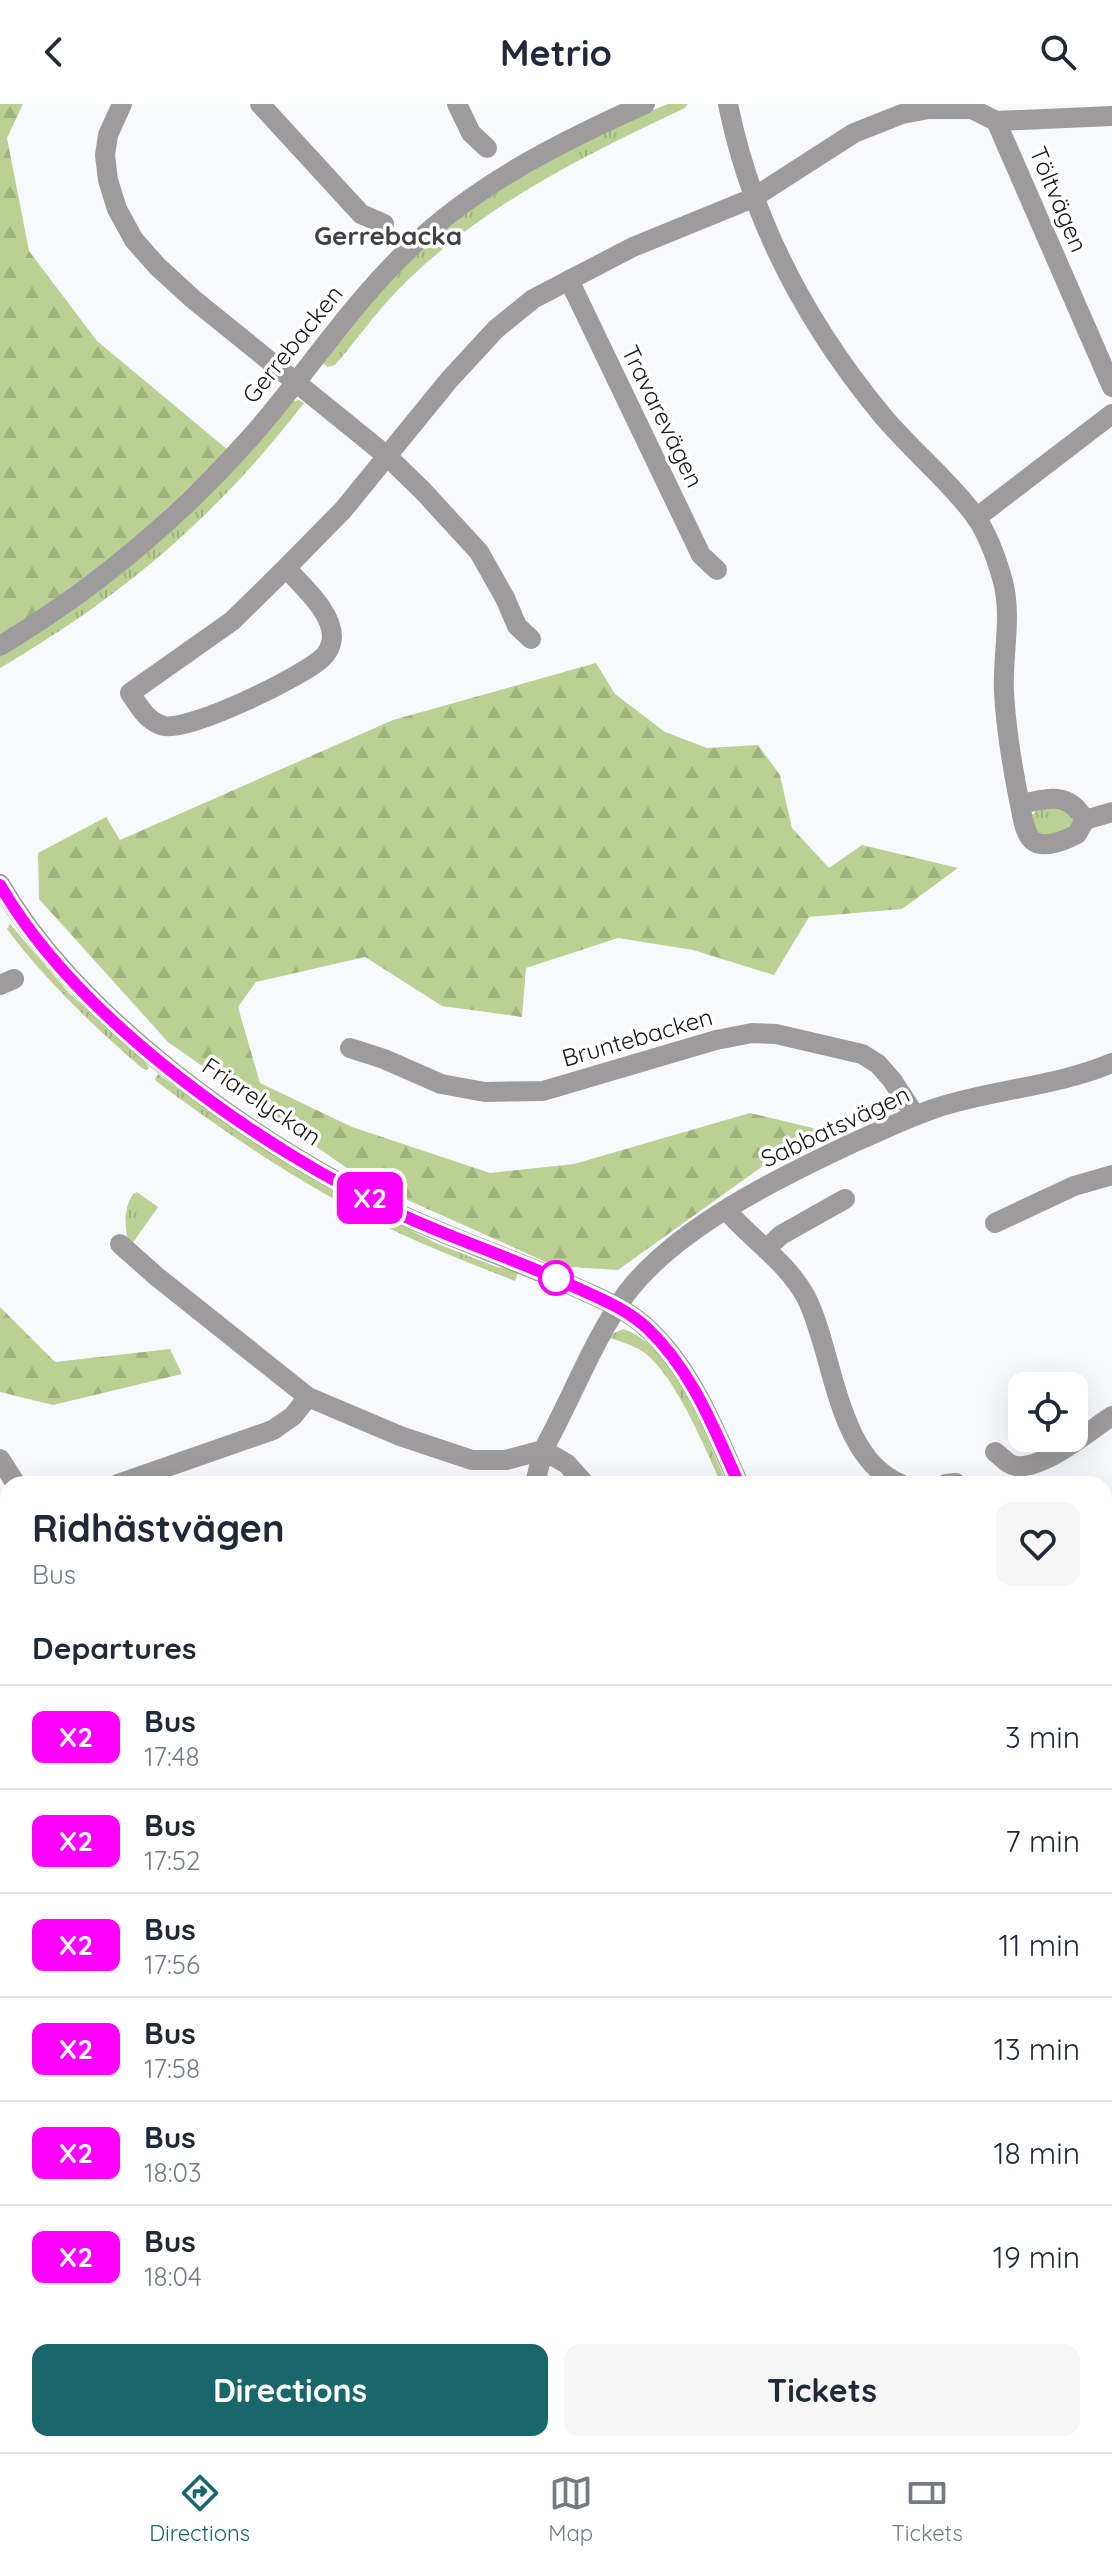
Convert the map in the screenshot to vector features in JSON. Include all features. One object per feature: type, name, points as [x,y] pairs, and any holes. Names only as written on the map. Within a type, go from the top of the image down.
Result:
[{"type":"street","points":[[122,104],[108,135],[105,155],[108,180],[117,209],[134,240],[193,299],[387,456],[423,491],[479,552],[517,626],[531,639]]},
{"type":"street","points":[[260,104],[361,214],[384,224]]},
{"type":"street","points":[[457,104],[471,133],[487,148]]},
{"type":"street","name":"Gerrebacken","points":[[0,646],[46,619],[185,507],[251,437],[380,278],[440,222],[523,165],[591,128],[645,104]]},
{"type":"street","points":[[728,104],[753,198],[801,301],[856,383],[904,442],[976,518],[995,554],[1005,589],[1004,691],[1011,756],[1029,836],[1039,844],[1069,838],[1077,834],[1085,820],[1112,812]]},
{"type":"street","name":"Töltvägen","points":[[753,198],[854,133],[878,122],[929,109],[972,109],[996,121],[1112,116]]},
{"type":"street","name":"Töltvägen","points":[[996,121],[1112,387]]},
{"type":"street","points":[[286,568],[320,608],[330,627],[332,641],[326,655],[300,673],[202,718],[170,726],[153,722],[143,713],[130,693],[232,621],[286,568],[343,510],[449,380],[496,329],[533,299],[633,247],[753,198]]},
{"type":"street","name":"Travarevägen","points":[[569,280],[701,555],[717,570]]},
{"type":"street","points":[[976,518],[1112,414]]},
{"type":"street","points":[[1020,804],[1055,797],[1073,804],[1085,820]]},
{"type":"street","name":"Friarelyckan","points":[[0,884],[7,914],[37,940],[84,993],[178,1075],[245,1124],[325,1174],[402,1215],[618,1306],[646,1327],[673,1355],[695,1388],[735,1476]]},
{"type":"street","name":"Bruntebacken","points":[[350,1048],[441,1084],[485,1092],[543,1091],[716,1040],[752,1033],[776,1034],[862,1054],[878,1064],[892,1080],[915,1115]]},
{"type":"street","name":"Sabbatsvägen","points":[[537,1476],[543,1450],[618,1306],[651,1267],[694,1231],[782,1177],[915,1115],[954,1102],[1085,1074],[1112,1063]]},
{"type":"street","points":[[995,1223],[1074,1186],[1112,1175]]},
{"type":"street","points":[[766,1249],[781,1235],[845,1199]]},
{"type":"street","points":[[727,1211],[791,1275],[806,1298],[860,1447],[887,1476]]},
{"type":"street","points":[[120,1244],[308,1397],[400,1436],[472,1460],[506,1460],[543,1450],[567,1464],[578,1476]]},
{"type":"street","points":[[141,1476],[273,1430],[293,1416],[308,1397]]},
{"type":"street","points":[[995,1452],[1012,1466],[1031,1466],[1112,1416]]},
{"type":"street","points":[[0,1459],[11,1476]]},
{"type":"green space","points":[[0,104],[23,104],[7,138],[29,251],[97,341],[228,450],[129,544],[0,637]]},
{"type":"green space","points":[[668,104],[688,104],[533,186],[462,233],[398,290],[335,365],[328,367],[320,361],[413,258],[481,202],[572,147]]},
{"type":"green space","points":[[299,400],[304,403],[271,444],[202,518],[166,551],[87,612],[0,668],[0,654],[288,403]]},
{"type":"green space","points":[[596,663],[615,694],[665,732],[707,748],[758,745],[780,775],[792,828],[829,868],[862,845],[958,868],[902,909],[809,917],[774,975],[693,950],[618,938],[526,968],[522,1017],[442,1006],[365,957],[256,982],[238,1007],[260,1083],[352,1127],[490,1173],[574,1164],[750,1113],[821,1130],[802,1138],[618,1270],[555,1266],[365,1181],[168,1042],[39,899],[38,853],[106,817],[120,840],[393,720]]},
{"type":"green space","points":[[1063,806],[1076,819],[1067,832],[1047,835],[1035,829],[1032,815],[1036,811]]},
{"type":"green space","points":[[10,924],[70,994],[145,1061],[147,1070],[106,1036],[54,985],[7,929]]},
{"type":"green space","points":[[158,1074],[227,1124],[328,1188],[438,1244],[497,1267],[519,1270],[515,1281],[401,1234],[306,1182],[185,1103],[156,1081]]},
{"type":"green space","points":[[137,1192],[158,1207],[132,1244],[128,1242],[126,1218],[130,1200]]},
{"type":"green space","points":[[0,1307],[55,1362],[170,1349],[182,1374],[53,1405],[0,1392]]},
{"type":"green space","points":[[623,1329],[641,1338],[657,1353],[699,1420],[724,1476],[718,1476],[689,1414],[657,1364],[645,1353],[610,1338]]},
{"type":"bus line","name":"X2","points":[[0,885],[37,940],[84,993],[160,1061],[245,1124],[325,1174],[402,1215],[618,1306],[646,1327],[673,1355],[695,1388],[735,1476]]},
{"type":"district","name":"Gerrebacka","points":[[388,235]]}]
